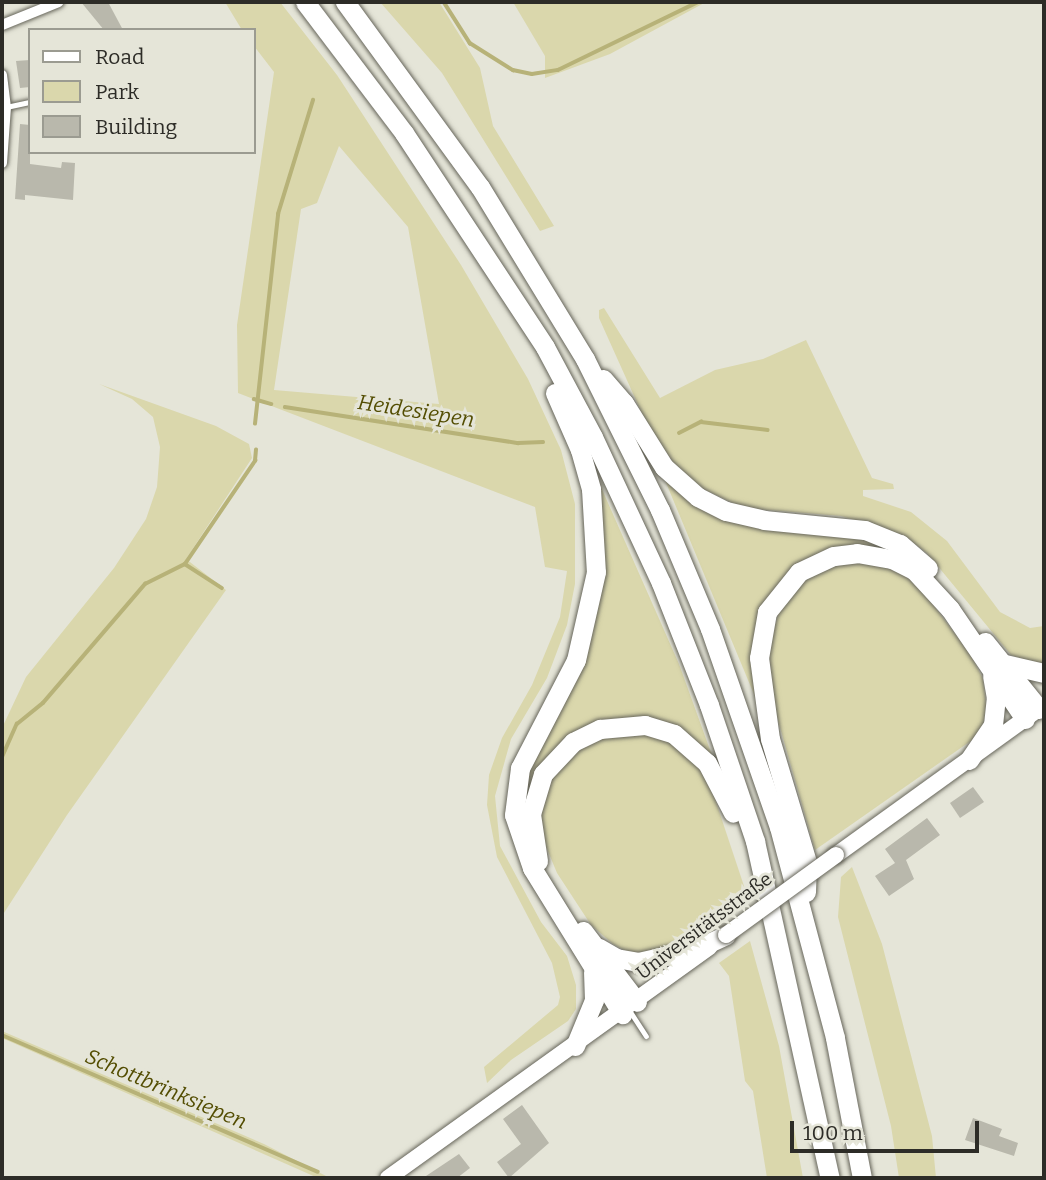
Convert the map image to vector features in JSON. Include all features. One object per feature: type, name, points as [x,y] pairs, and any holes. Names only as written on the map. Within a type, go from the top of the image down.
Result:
[{"type":"highway","points":[[305,2],[404,133],[502,279],[593,437],[661,583],[729,760],[776,927],[830,1178]]},
{"type":"highway","points":[[345,2],[480,187],[585,359],[660,510],[710,629],[754,749],[806,914],[862,1178]]},
{"type":"highway","points":[[502,279],[505,303],[572,429],[594,508],[596,572],[583,640],[567,678],[526,751],[513,800],[516,828],[526,856],[592,967],[629,1008]]},
{"type":"highway","points":[[585,359],[624,403],[654,455],[686,488],[744,517],[849,526],[900,544],[926,566],[1004,664],[1036,711]]},
{"type":"highway","points":[[806,914],[807,862],[770,739],[760,677],[760,640],[775,598],[799,572],[834,556],[865,553],[892,559],[928,582],[985,659],[1036,711]]},
{"type":"highway","points":[[969,760],[993,725],[996,710],[995,684],[985,659]]},
{"type":"highway","points":[[1004,664],[1044,673]]},
{"type":"highway","points":[[629,1008],[593,944],[538,860],[531,814],[538,787],[551,763],[573,742],[614,726],[645,725],[674,734],[707,763],[725,792],[755,883],[776,927]]},
{"type":"highway","points":[[593,944],[615,958],[638,962],[696,949],[726,935]]},
{"type":"highway","points":[[575,1046],[594,1000],[592,967]]},
{"type":"main road","name":"Universitätsstraße","points":[[388,1178],[629,1008],[1036,711]]},
{"type":"street","points":[[2,25],[59,2]]},
{"type":"street","points":[[2,75],[6,107],[2,163]]},
{"type":"lane","points":[[6,107],[28,102]]},
{"type":"lane","points":[[629,1008],[646,1036]]},
{"type":"green space","points":[[225,2],[280,2],[337,75],[461,265],[528,379],[561,450],[575,504],[575,584],[567,625],[547,678],[511,739],[495,796],[500,846],[541,922],[567,956],[576,985],[576,1009],[568,1021],[511,1060],[487,1083],[484,1067],[558,1005],[560,997],[552,963],[497,857],[487,805],[489,775],[502,738],[532,685],[560,617],[567,571],[545,567],[535,507],[238,393],[237,325],[274,72],[256,49],[256,28],[241,28]],"holes":[[[339,146],[408,227],[439,404],[274,390],[301,209],[317,203]]]},
{"type":"green space","points":[[380,2],[439,2],[480,68],[493,126],[554,226],[540,231],[442,73]]},
{"type":"green space","points":[[513,2],[706,2],[610,54],[545,78],[545,56]]},
{"type":"green space","points":[[604,308],[660,398],[715,370],[763,359],[806,340],[872,478],[893,484],[894,489],[863,490],[863,496],[911,512],[947,541],[1000,612],[1030,628],[1044,626],[1044,667],[1011,655],[927,553],[903,535],[841,516],[744,508],[701,488],[676,467],[644,418],[599,318],[599,310]]},
{"type":"green space","points":[[99,384],[216,426],[249,444],[252,458],[186,559],[226,590],[67,815],[2,916],[2,728],[26,677],[114,568],[146,519],[157,487],[160,447],[153,417],[132,399]]},
{"type":"green space","points":[[593,469],[679,664],[714,761],[711,787],[748,898],[709,924],[704,932],[654,953],[634,955],[613,944],[591,925],[557,873],[545,844],[527,845],[524,773],[587,640]]},
{"type":"green space","points":[[662,473],[687,496],[842,530],[908,555],[865,548],[774,591],[758,704]]},
{"type":"green space","points":[[850,563],[874,563],[907,576],[928,598],[970,654],[983,679],[986,705],[983,726],[975,738],[815,850],[773,703],[769,649],[780,608],[801,583],[828,568]]},
{"type":"green space","points":[[852,867],[882,944],[932,1136],[936,1178],[899,1178],[891,1126],[838,917],[841,877]]},
{"type":"green space","points":[[750,941],[779,1046],[803,1178],[767,1178],[753,1091],[745,1081],[729,976],[719,963]]},
{"type":"green space","points":[[2,1031],[264,1144],[326,1176],[318,1178],[2,1038]]},
{"type":"building","points":[[81,2],[108,2],[122,28],[102,28]]},
{"type":"building","points":[[28,60],[28,87],[20,88],[16,61]]},
{"type":"building","points":[[20,124],[28,125],[30,164],[61,168],[62,162],[75,163],[73,200],[25,195],[25,200],[15,199]]},
{"type":"building","points":[[973,787],[984,802],[960,818],[950,803]]},
{"type":"building","points":[[927,818],[940,835],[906,860],[914,879],[889,896],[875,876],[895,863],[885,849]]},
{"type":"building","points":[[522,1105],[549,1143],[509,1178],[497,1162],[521,1144],[503,1119]]},
{"type":"building","points":[[973,1118],[1002,1129],[999,1136],[1018,1143],[1014,1156],[965,1140]]},
{"type":"building","points":[[459,1154],[470,1168],[457,1178],[423,1178]]},
{"type":"waterway","points":[[444,2],[470,43],[513,70],[532,74],[558,70],[698,2]]},
{"type":"waterway","points":[[255,424],[278,214],[313,100]]},
{"type":"waterway","name":"Heidesiepen","points":[[254,399],[271,404]]},
{"type":"waterway","name":"Heidesiepen","points":[[285,407],[518,443],[543,442]]},
{"type":"waterway","name":"Heidesiepen","points":[[679,433],[701,422],[768,430]]},
{"type":"waterway","name":"Schottbrinksiepen","points":[[2,757],[17,724],[43,703],[145,584],[185,564],[255,461],[256,450]]},
{"type":"waterway","points":[[185,564],[222,588]]},
{"type":"waterway","name":"Schottbrinksiepen","points":[[2,1035],[318,1172]]}]
